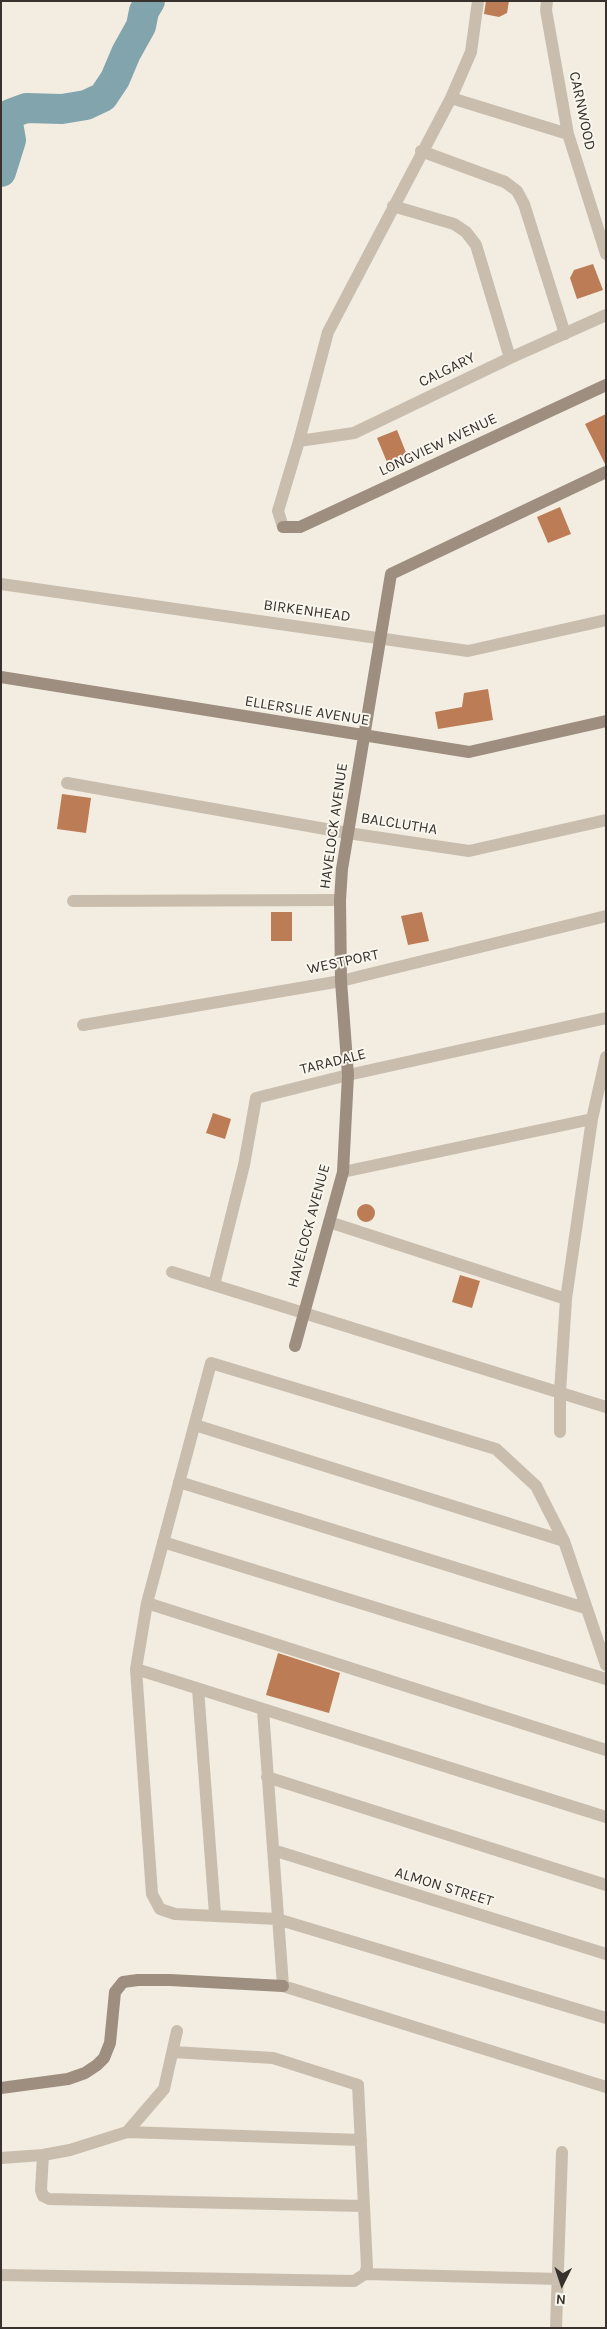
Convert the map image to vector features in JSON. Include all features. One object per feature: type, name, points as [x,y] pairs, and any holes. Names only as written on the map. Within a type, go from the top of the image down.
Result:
[{"type":"street","points":[[299,441],[328,332],[421,151],[451,98],[471,52],[478,1]]},
{"type":"street","name":"CARNWOOD","points":[[547,1],[546,10],[568,134],[606,254]]},
{"type":"street","points":[[451,98],[568,134]]},
{"type":"street","points":[[421,151],[505,182],[517,191],[524,204],[565,334]]},
{"type":"street","points":[[394,206],[454,224],[466,232],[476,245],[510,358]]},
{"type":"street","name":"CALGARY","points":[[299,441],[354,433],[510,358],[606,315]]},
{"type":"street","name":"LONGVIEW AVENUE","points":[[299,441],[278,511],[283,527],[300,527],[606,385]]},
{"type":"street","name":"HAVELOCK AVENUE","points":[[295,1346],[343,1172],[348,1075],[341,980],[340,900],[348,833],[391,574],[606,472]]},
{"type":"street","name":"BIRKENHEAD","points":[[1,584],[468,650],[606,620]]},
{"type":"street","name":"ELLERSLIE AVENUE","points":[[1,677],[364,737],[468,752],[606,721]]},
{"type":"street","name":"BALCLUTHA","points":[[67,783],[348,833],[469,851],[606,820]]},
{"type":"street","points":[[73,900],[340,900]]},
{"type":"street","name":"WESTPORT","points":[[83,1025],[341,980],[606,916]]},
{"type":"street","name":"TARADALE","points":[[214,1285],[244,1166],[256,1098],[348,1075],[606,1018]]},
{"type":"street","points":[[560,1432],[560,1392],[566,1299],[592,1119],[606,1057]]},
{"type":"street","points":[[343,1172],[592,1119]]},
{"type":"street","points":[[329,1222],[566,1299]]},
{"type":"street","points":[[172,1272],[606,1407]]},
{"type":"street","points":[[606,1666],[564,1542],[536,1486],[496,1449],[211,1363],[147,1603],[136,1669],[152,1894],[160,1909],[175,1914],[215,1914],[277,1919],[606,2018]]},
{"type":"street","points":[[195,1426],[564,1542]]},
{"type":"street","points":[[179,1482],[585,1608]]},
{"type":"street","points":[[163,1542],[606,1679]]},
{"type":"street","points":[[147,1603],[606,1750]]},
{"type":"street","points":[[136,1669],[606,1817]]},
{"type":"street","points":[[198,1689],[215,1914]]},
{"type":"street","points":[[263,1710],[283,1986]]},
{"type":"street","points":[[267,1777],[606,1885]]},
{"type":"street","name":"ALMON STREET","points":[[273,1850],[606,1954]]},
{"type":"street","points":[[1,2088],[68,2079],[85,2073],[97,2065],[104,2058],[110,2043],[115,1992],[123,1982],[138,1980],[283,1986],[606,2087]]},
{"type":"street","points":[[127,2132],[164,2088],[177,2031]]},
{"type":"street","points":[[173,2052],[274,2058],[358,2085],[367,2267],[365,2274]]},
{"type":"street","points":[[1,2158],[43,2155],[70,2150],[127,2132],[361,2140]]},
{"type":"street","points":[[556,2328],[562,2152]]},
{"type":"street","points":[[43,2155],[40,2190],[43,2196],[49,2199],[364,2206]]},
{"type":"street","points":[[1,2275],[354,2281],[365,2274],[559,2279]]},
{"type":"building","points":[[486,1],[509,1],[507,13],[499,17],[484,14]]},
{"type":"building","points":[[593,264],[603,290],[577,299],[570,278],[574,270]]},
{"type":"building","points":[[606,414],[606,464],[605,464],[585,424]]},
{"type":"building","points":[[397,430],[409,460],[389,467],[377,438]]},
{"type":"building","points":[[560,507],[571,534],[548,543],[537,517]]},
{"type":"building","points":[[488,689],[493,720],[438,729],[435,712],[462,707],[464,693]]},
{"type":"building","points":[[62,794],[91,798],[86,833],[57,829]]},
{"type":"building","points":[[271,912],[292,912],[292,941],[271,941]]},
{"type":"building","points":[[422,912],[429,941],[408,945],[401,916]]},
{"type":"building","points":[[213,1113],[231,1119],[225,1139],[206,1133]]},
{"type":"building","points":[[362,1204],[370,1204],[375,1209],[373,1220],[362,1222],[357,1217],[357,1209]]},
{"type":"building","points":[[460,1275],[480,1281],[472,1308],[452,1302]]},
{"type":"building","points":[[278,1653],[340,1673],[329,1713],[266,1695]]},
{"type":"waterway","points":[[1,172],[11,140],[8,123],[10,114],[26,108],[62,109],[86,105],[103,97],[115,79],[126,53],[141,26],[144,11],[150,1]]}]
